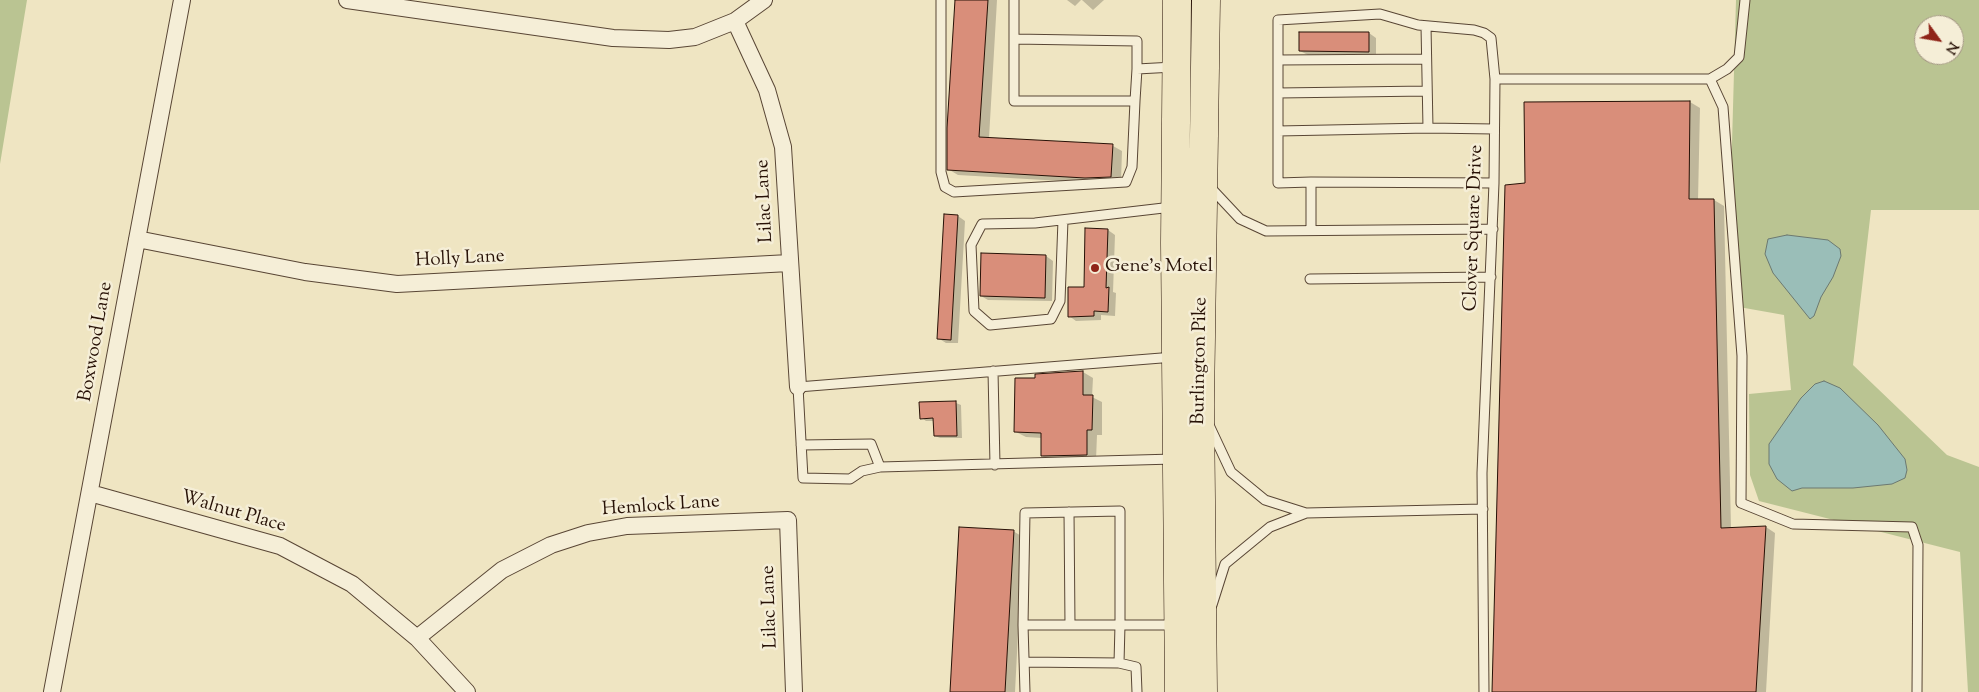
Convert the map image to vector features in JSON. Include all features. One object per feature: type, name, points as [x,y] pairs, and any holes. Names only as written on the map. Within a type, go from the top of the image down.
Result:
[{"type":"highway","name":"Burlington Pike","points":[[1178,0],[1175,207],[1179,692]]},
{"type":"highway","name":"Burlington Pike","points":[[1203,692],[1200,404],[1206,0]]},
{"type":"street","name":"Boxwood Lane","points":[[52,692],[182,0]]},
{"type":"street","points":[[347,0],[613,38],[669,40],[695,37],[735,21],[764,0]]},
{"type":"street","name":"Lilac Lane","points":[[735,21],[767,90],[783,147],[798,387]]},
{"type":"street","name":"Holly Lane","points":[[137,239],[305,272],[397,284],[789,263]]},
{"type":"street","name":"Walnut Place","points":[[90,493],[280,546],[352,584],[417,638],[467,692]]},
{"type":"street","name":"Lilac Lane","points":[[788,520],[794,692]]},
{"type":"street","name":"Hemlock Lane","points":[[417,638],[502,570],[551,545],[588,533],[628,526],[788,520]]},
{"type":"lane","points":[[942,0],[941,172],[945,187],[954,192],[1126,182],[1132,167],[1137,41],[1014,38]]},
{"type":"lane","points":[[1014,0],[1014,101],[1135,101]]},
{"type":"lane","points":[[1495,80],[1710,79],[1727,69],[1739,57],[1745,0]]},
{"type":"lane","points":[[1428,128],[1425,59],[1426,26],[1380,14],[1278,20],[1278,183],[1494,183]]},
{"type":"lane","name":"Clover Square Drive","points":[[1426,26],[1484,33],[1491,38],[1495,80],[1493,229],[1482,473],[1484,692]]},
{"type":"lane","points":[[1278,60],[1425,59]]},
{"type":"lane","points":[[1137,69],[1177,67]]},
{"type":"lane","points":[[1710,79],[1724,107],[1742,356],[1741,503],[1792,524],[1912,527],[1918,545],[1917,692]]},
{"type":"lane","points":[[1278,93],[1427,91]]},
{"type":"lane","points":[[1278,131],[1428,128],[1494,129]]},
{"type":"lane","points":[[1203,181],[1240,219],[1266,231],[1311,229],[1493,229]]},
{"type":"lane","points":[[1311,182],[1311,229]]},
{"type":"lane","points":[[1063,220],[1060,301],[1051,319],[990,325],[974,311],[971,245],[982,224],[1035,223],[1175,207]]},
{"type":"lane","points":[[1310,279],[1491,277]]},
{"type":"lane","points":[[1176,357],[798,387],[803,478],[850,479],[862,471],[880,467],[1177,458]]},
{"type":"lane","points":[[994,371],[995,465]]},
{"type":"lane","points":[[1200,404],[1230,472],[1265,500],[1306,513],[1483,509]]},
{"type":"lane","points":[[801,445],[871,444],[880,467]]},
{"type":"lane","points":[[1025,692],[1023,624],[1024,513],[1120,511],[1119,663]]},
{"type":"lane","points":[[1069,512],[1070,625]]},
{"type":"lane","points":[[1202,639],[1225,564],[1270,527],[1306,513]]},
{"type":"lane","points":[[1023,624],[1179,625]]},
{"type":"lane","points":[[1024,662],[1119,663],[1136,667],[1137,692]]},
{"type":"green space","points":[[0,0],[27,0],[0,164]]},
{"type":"green space","points":[[1736,0],[1979,0],[1979,210],[1871,210],[1853,365],[1947,455],[1979,467],[1979,692],[1968,692],[1960,552],[1759,501],[1750,475],[1749,394],[1791,390],[1784,315],[1739,307],[1730,215]]},
{"type":"water","points":[[1787,235],[1828,240],[1840,249],[1841,256],[1833,277],[1821,297],[1814,316],[1810,319],[1773,273],[1765,254],[1768,239]]},
{"type":"water","points":[[1824,381],[1840,388],[1878,425],[1905,459],[1907,470],[1905,478],[1892,484],[1853,488],[1802,488],[1792,491],[1777,479],[1769,464],[1769,444],[1801,398],[1815,384]]},
{"type":"building","points":[[955,0],[988,0],[979,137],[1113,144],[1111,177],[1085,178],[947,170],[947,128]]},
{"type":"building","points":[[1299,32],[1369,32],[1369,52],[1299,51]]},
{"type":"building","points":[[1690,101],[1689,199],[1714,199],[1721,528],[1766,526],[1756,692],[1492,692],[1505,185],[1525,183],[1524,102]]},
{"type":"building","points":[[944,214],[958,215],[951,340],[937,339]]},
{"type":"building","name":"Gene's Motel","points":[[1085,228],[1108,229],[1106,288],[1109,287],[1108,312],[1094,311],[1094,316],[1068,317],[1068,287],[1084,287]]},
{"type":"building","points":[[981,253],[1046,255],[1045,298],[980,296]]},
{"type":"building","points":[[1083,371],[1083,395],[1093,395],[1092,430],[1087,430],[1087,455],[1041,456],[1041,433],[1014,432],[1015,378],[1035,378],[1035,374]]},
{"type":"building","points":[[956,401],[957,436],[934,436],[933,418],[920,419],[919,402]]},
{"type":"building","points":[[959,527],[1014,530],[1005,692],[950,692]]},
{"type":"place","name":"Gene's Motel","points":[[1095,268]]}]
